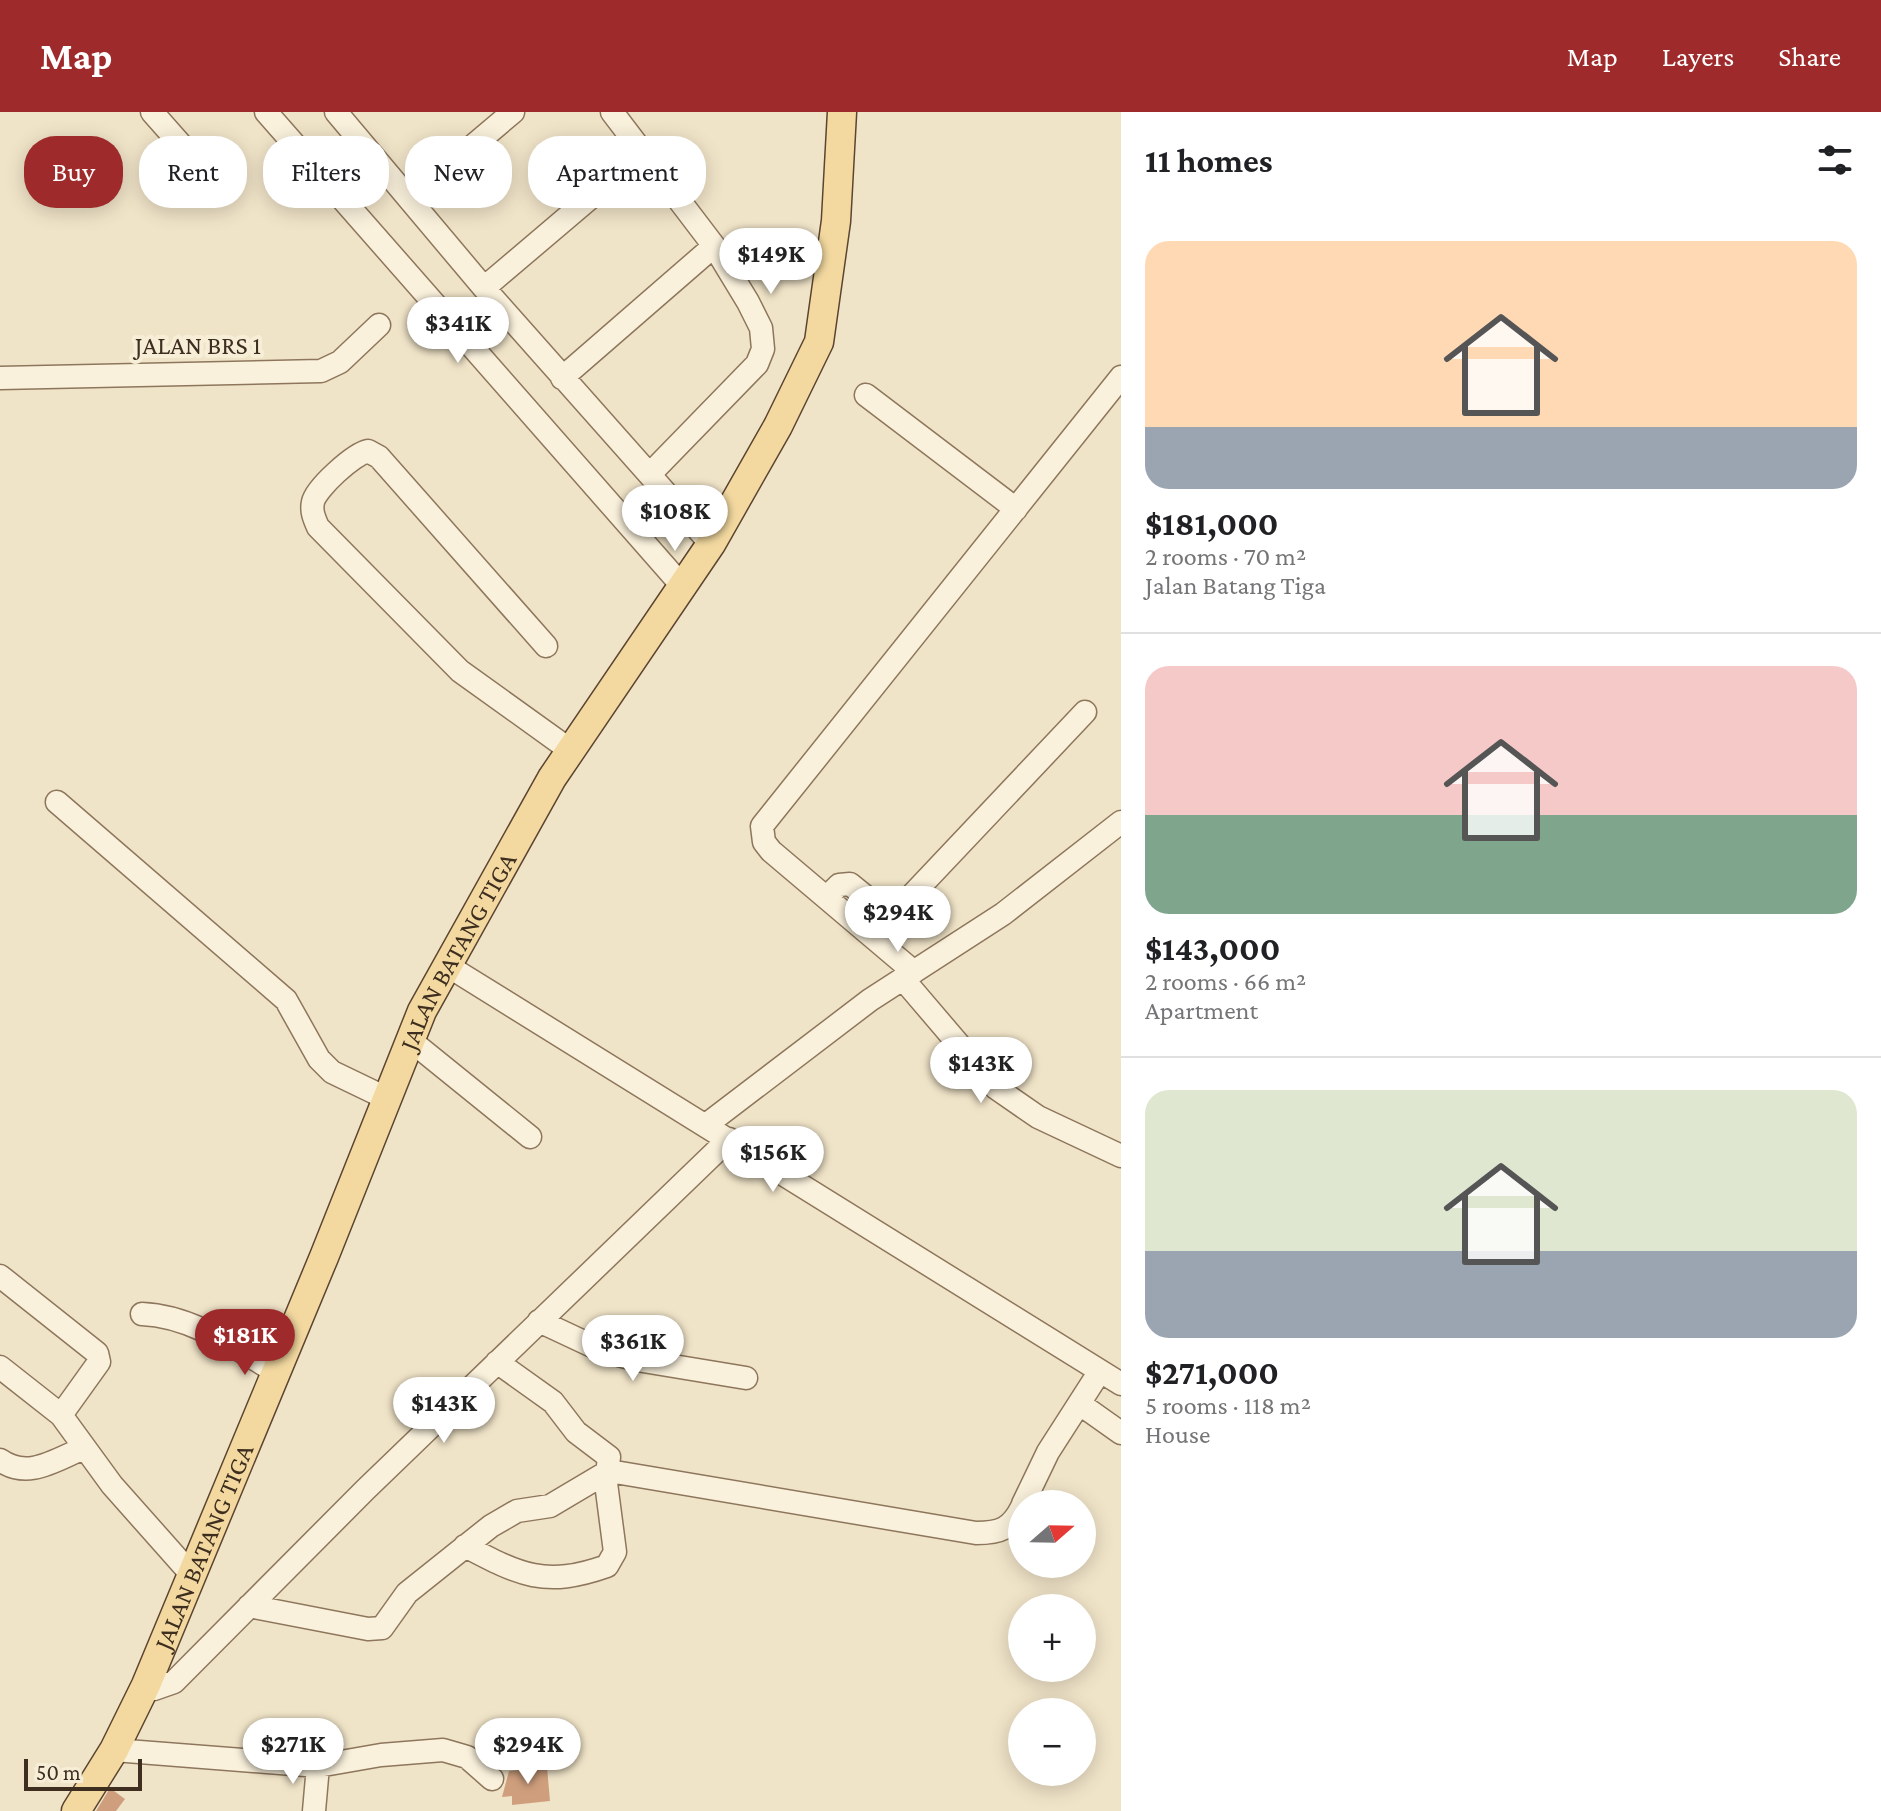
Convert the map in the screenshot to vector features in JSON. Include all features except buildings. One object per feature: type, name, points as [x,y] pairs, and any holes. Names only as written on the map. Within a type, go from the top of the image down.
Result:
[{"type":"main road","name":"JALAN BATANG TIGA","points":[[76,1811],[114,1750],[146,1685],[410,1040],[448,966],[570,750],[684,588],[711,544],[778,426],[819,342],[836,221],[842,112]]},
{"type":"street","points":[[152,112],[173,136]]},
{"type":"street","points":[[266,112],[684,588]]},
{"type":"street","points":[[336,112],[405,193]]},
{"type":"street","points":[[485,136],[513,112]]},
{"type":"street","points":[[612,112],[630,136]]},
{"type":"street","points":[[417,208],[562,378],[711,544]]},
{"type":"street","points":[[484,288],[578,208]]},
{"type":"street","points":[[650,474],[757,364],[763,349],[757,318],[714,246],[685,208]]},
{"type":"street","points":[[562,378],[714,246]]},
{"type":"street","name":"JALAN BRS 1","points":[[0,378],[321,371],[340,362],[379,325]]},
{"type":"street","points":[[1121,377],[762,826],[764,842],[771,851],[828,896],[909,975],[996,1088],[1038,1117],[1121,1156]]},
{"type":"street","points":[[866,395],[1016,509]]},
{"type":"street","points":[[546,646],[379,457],[368,451],[356,454],[313,498],[312,512],[318,527],[460,671],[570,750]]},
{"type":"street","points":[[828,896],[839,885],[850,884],[882,910],[896,912],[1085,712]]},
{"type":"street","points":[[57,802],[286,1000],[319,1059],[332,1072],[386,1098]]},
{"type":"street","points":[[706,1125],[909,975],[1003,914],[1121,822]]},
{"type":"street","points":[[448,966],[1121,1384]]},
{"type":"street","points":[[410,1040],[530,1137]]},
{"type":"street","points":[[146,1685],[154,1689],[174,1682],[497,1362],[729,1139]]},
{"type":"street","points":[[0,1276],[97,1353],[99,1362],[61,1415]]},
{"type":"street","points":[[142,1314],[168,1315],[208,1332],[276,1372]]},
{"type":"street","points":[[539,1321],[603,1351],[637,1360],[746,1378]]},
{"type":"street","points":[[465,1546],[518,1574],[565,1578],[607,1566],[615,1552],[606,1483],[609,1457],[576,1432],[553,1402],[497,1362]]},
{"type":"street","points":[[0,1367],[61,1415],[84,1448],[191,1574]]},
{"type":"street","points":[[1030,1490],[1048,1452],[1100,1371]]},
{"type":"street","points":[[1080,1404],[1121,1433]]},
{"type":"street","points":[[0,1460],[13,1469],[32,1470],[84,1448]]},
{"type":"street","points":[[249,1606],[368,1629],[382,1628],[407,1593],[465,1546],[517,1511],[550,1506],[609,1471],[993,1533],[1008,1527]]},
{"type":"street","points":[[114,1750],[318,1766],[381,1755],[443,1750],[467,1757],[492,1779]]},
{"type":"street","points":[[314,1811],[318,1766]]}]
